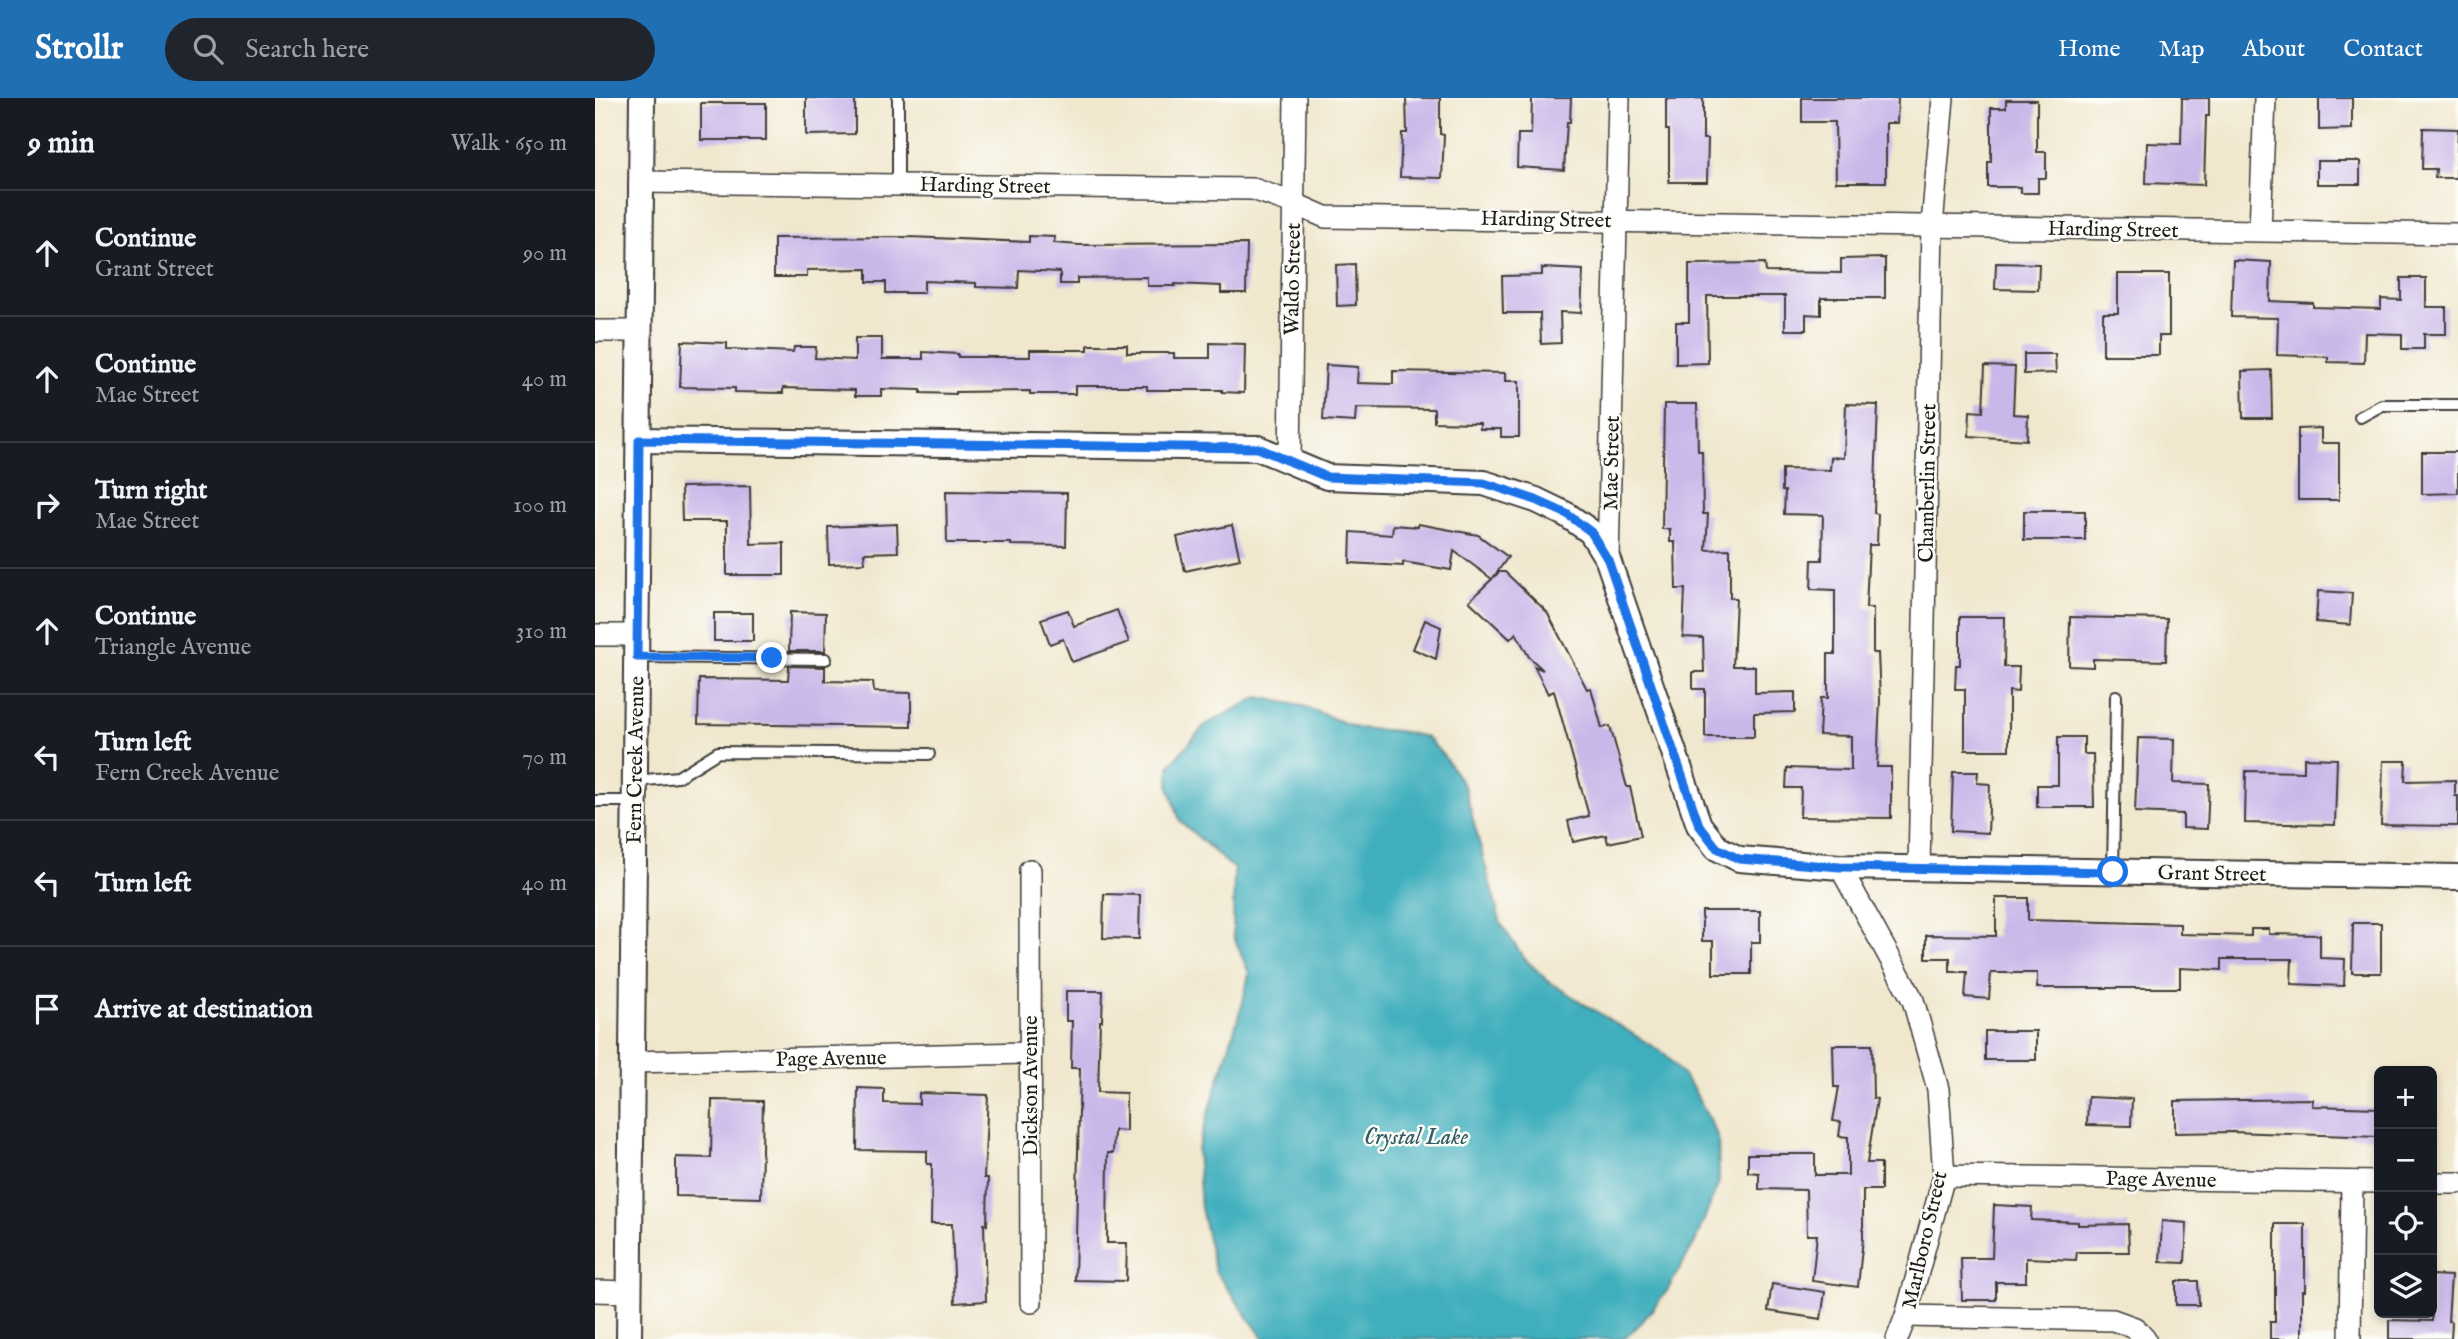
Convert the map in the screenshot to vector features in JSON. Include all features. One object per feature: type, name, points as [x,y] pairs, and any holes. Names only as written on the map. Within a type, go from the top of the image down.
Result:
[{"type":"street","name":"Fern Creek Avenue","points":[[629,1339],[642,98]]},
{"type":"street","name":"Waldo Street","points":[[1290,460],[1294,98]]},
{"type":"street","name":"Mae Street","points":[[1619,98],[1608,560],[1699,825],[1717,848],[1739,859],[1840,867]]},
{"type":"street","name":"Chamberlin Street","points":[[1919,869],[1932,226],[1943,98]]},
{"type":"street","points":[[2260,230],[2265,98]]},
{"type":"street","name":"Harding Street","points":[[640,182],[1252,189],[1325,217],[2458,234]]},
{"type":"street","points":[[595,331],[639,331]]},
{"type":"street","points":[[639,440],[1258,448],[1327,477],[1484,483],[1536,500],[1567,514],[1591,532],[1608,560]]},
{"type":"street","points":[[595,635],[637,646]]},
{"type":"street","name":"Grant Street","points":[[1840,867],[2458,877]]},
{"type":"street","name":"Marlboro Street","points":[[1840,867],[1913,1000],[1938,1089],[1944,1176],[1906,1316],[1897,1339]]},
{"type":"street","name":"Dickson Avenue","points":[[1030,870],[1031,1302]]},
{"type":"street","name":"Page Avenue","points":[[631,1062],[1030,1053]]},
{"type":"street","name":"Page Avenue","points":[[1944,1176],[2374,1182]]},
{"type":"street","points":[[2350,1339],[2352,1182]]},
{"type":"street","points":[[2437,1183],[2458,1183]]},
{"type":"street","points":[[595,1291],[629,1292]]},
{"type":"street","points":[[1906,1316],[2113,1320],[2135,1328],[2145,1339]]},
{"type":"lane","points":[[898,98],[898,184]]},
{"type":"lane","points":[[2360,417],[2382,405],[2458,405]]},
{"type":"lane","points":[[637,646],[826,659]]},
{"type":"lane","points":[[2113,872],[2116,696]]},
{"type":"lane","points":[[595,801],[678,777],[718,752],[929,754]]},
{"type":"water","name":"Crystal Lake","points":[[1258,697],[1303,706],[1357,728],[1398,731],[1426,737],[1443,755],[1464,786],[1501,924],[1524,958],[1549,982],[1665,1054],[1693,1088],[1718,1137],[1719,1182],[1695,1242],[1667,1291],[1624,1339],[1264,1339],[1215,1271],[1201,1208],[1197,1150],[1243,1002],[1249,973],[1233,935],[1234,869],[1180,821],[1169,787],[1169,766],[1205,725]]},
{"type":"building","points":[[806,98],[855,98],[855,134],[806,135]]},
{"type":"building","points":[[1406,98],[1440,98],[1440,134],[1444,135],[1442,178],[1400,177],[1402,133],[1407,133]]},
{"type":"building","points":[[1532,98],[1571,98],[1564,170],[1517,167],[1518,134],[1531,134]]},
{"type":"building","points":[[1703,98],[1703,139],[1708,139],[1707,182],[1669,182],[1666,99]]},
{"type":"building","points":[[1802,98],[1898,98],[1897,123],[1886,123],[1886,182],[1836,182],[1835,122],[1802,122]]},
{"type":"building","points":[[2182,98],[2209,98],[2204,185],[2146,183],[2147,143],[2181,144]]},
{"type":"building","points":[[2319,98],[2352,98],[2352,129],[2319,130]]},
{"type":"building","points":[[2006,100],[2037,100],[2037,152],[2046,152],[2046,178],[2038,178],[2038,193],[2021,193],[2021,187],[1988,187],[1991,108],[2006,108]]},
{"type":"building","points":[[701,103],[766,103],[766,140],[701,140]]},
{"type":"building","points":[[2423,128],[2458,129],[2456,178],[2435,178],[2436,169],[2422,169]]},
{"type":"building","points":[[2317,161],[2360,161],[2360,184],[2317,184]]},
{"type":"building","points":[[1029,236],[1055,237],[1054,243],[1079,245],[1247,244],[1246,293],[1221,293],[1221,286],[1147,286],[1147,277],[1077,278],[1077,284],[1060,284],[1060,272],[1019,270],[1018,288],[976,287],[976,283],[924,281],[924,293],[886,293],[886,282],[867,282],[867,269],[807,270],[807,277],[774,277],[774,238],[909,237],[1029,242]]},
{"type":"building","points":[[1885,258],[1885,298],[1821,298],[1821,315],[1806,314],[1806,330],[1785,330],[1785,296],[1707,296],[1708,363],[1676,364],[1676,322],[1689,322],[1689,264],[1765,263],[1766,272],[1841,273],[1841,259]]},
{"type":"building","points":[[2233,260],[2271,262],[2270,301],[2313,303],[2313,307],[2381,309],[2381,299],[2401,300],[2401,278],[2426,278],[2426,307],[2446,307],[2446,334],[2424,334],[2424,349],[2402,349],[2402,334],[2365,333],[2364,363],[2328,362],[2328,357],[2277,355],[2278,318],[2231,317]]},
{"type":"building","points":[[1996,263],[2039,264],[2038,290],[1995,289]]},
{"type":"building","points":[[1355,264],[1356,305],[1337,306],[1336,265]]},
{"type":"building","points":[[1542,268],[1583,270],[1581,313],[1560,312],[1561,343],[1541,344],[1540,313],[1503,313],[1502,276],[1542,275]]},
{"type":"building","points":[[2118,274],[2169,274],[2169,336],[2159,336],[2159,355],[2103,355],[2103,313],[2118,313]]},
{"type":"building","points":[[855,338],[882,338],[882,359],[923,359],[923,352],[958,354],[958,357],[1030,357],[1030,350],[1088,350],[1088,345],[1127,345],[1127,353],[1174,353],[1174,358],[1210,358],[1210,343],[1245,344],[1244,393],[1222,390],[1147,390],[1147,386],[1075,386],[1075,394],[1030,394],[1030,391],[956,394],[881,389],[881,396],[855,396],[855,390],[783,388],[783,393],[735,392],[735,388],[680,387],[682,341],[727,343],[727,349],[793,352],[794,347],[816,347],[815,358],[855,360]]},
{"type":"building","points":[[2024,354],[2055,354],[2056,373],[2024,374]]},
{"type":"building","points":[[1326,365],[1358,367],[1357,383],[1393,384],[1393,371],[1505,373],[1505,381],[1519,381],[1519,437],[1501,437],[1501,429],[1480,429],[1480,423],[1434,422],[1434,409],[1356,408],[1355,422],[1323,420]]},
{"type":"building","points":[[1985,366],[2015,367],[2013,414],[2028,415],[2027,440],[1969,436],[1970,411],[1983,412]]},
{"type":"building","points":[[2271,370],[2272,418],[2243,418],[2242,371]]},
{"type":"building","points":[[1664,404],[1697,404],[1698,451],[1702,451],[1703,514],[1708,514],[1706,550],[1730,549],[1730,598],[1736,598],[1733,666],[1755,666],[1755,693],[1795,692],[1795,712],[1754,713],[1754,737],[1705,737],[1705,689],[1693,689],[1693,672],[1704,672],[1703,638],[1683,637],[1685,589],[1676,589],[1675,542],[1670,542],[1670,529],[1662,529]]},
{"type":"building","points":[[1846,404],[1878,405],[1874,513],[1878,514],[1877,545],[1869,545],[1866,608],[1873,608],[1873,653],[1878,653],[1880,700],[1877,767],[1891,767],[1891,818],[1800,817],[1801,788],[1786,788],[1787,768],[1851,770],[1851,736],[1819,735],[1821,698],[1828,698],[1828,654],[1835,654],[1835,590],[1811,589],[1812,560],[1822,560],[1823,515],[1784,514],[1785,491],[1782,491],[1782,469],[1830,470],[1831,457],[1844,458]]},
{"type":"building","points":[[2321,428],[2321,443],[2339,443],[2339,500],[2298,500],[2298,429]]},
{"type":"building","points":[[2422,452],[2458,452],[2458,493],[2422,494]]},
{"type":"building","points":[[750,486],[751,544],[784,543],[784,575],[727,575],[727,521],[682,521],[681,487]]},
{"type":"building","points":[[946,491],[1067,493],[1066,546],[947,543]]},
{"type":"building","points":[[2024,511],[2085,511],[2085,540],[2024,540]]},
{"type":"building","points":[[897,524],[898,552],[864,553],[865,563],[829,564],[828,527]]},
{"type":"building","points":[[1418,524],[1478,535],[1508,557],[1493,578],[1499,572],[1505,572],[1547,612],[1587,689],[1591,688],[1602,728],[1610,726],[1627,787],[1630,787],[1641,836],[1608,843],[1606,835],[1573,842],[1568,821],[1589,816],[1554,691],[1548,694],[1534,666],[1543,670],[1529,657],[1516,633],[1510,639],[1469,601],[1492,579],[1454,551],[1451,570],[1403,562],[1403,566],[1350,563],[1351,532],[1392,535],[1393,525],[1418,527]]},
{"type":"building","points":[[1232,525],[1240,559],[1185,571],[1177,537]]},
{"type":"building","points":[[2318,591],[2352,593],[2350,625],[2316,622]]},
{"type":"building","points":[[1068,610],[1074,626],[1117,610],[1129,642],[1072,662],[1063,639],[1050,644],[1041,619]]},
{"type":"building","points":[[790,612],[826,613],[825,651],[789,651]]},
{"type":"building","points":[[714,613],[753,613],[753,641],[714,641]]},
{"type":"building","points":[[1960,617],[2005,617],[2004,667],[2019,667],[2018,692],[2009,691],[2009,750],[1965,750],[1965,689],[1955,689],[1956,665],[1960,665]]},
{"type":"building","points":[[2070,617],[2167,619],[2166,661],[2093,659],[2093,667],[2069,666]]},
{"type":"building","points":[[1425,620],[1441,627],[1436,659],[1413,649]]},
{"type":"building","points":[[789,666],[825,667],[825,681],[873,682],[874,692],[911,693],[911,727],[698,724],[699,679],[788,680]]},
{"type":"building","points":[[2058,737],[2084,737],[2084,754],[2093,754],[2094,807],[2037,807],[2037,785],[2058,785]]},
{"type":"building","points":[[2138,738],[2174,739],[2173,783],[2209,784],[2207,829],[2183,828],[2183,814],[2135,812]]},
{"type":"building","points":[[2304,758],[2337,759],[2335,825],[2245,823],[2246,771],[2304,772]]},
{"type":"building","points":[[2383,761],[2406,761],[2405,781],[2455,780],[2458,826],[2381,825]]},
{"type":"building","points":[[1953,772],[1978,772],[1977,783],[1990,784],[1988,833],[1951,831]]},
{"type":"building","points":[[1104,894],[1140,895],[1139,939],[1103,938]]},
{"type":"building","points":[[1996,898],[2028,898],[2028,920],[2180,924],[2180,934],[2251,936],[2251,929],[2269,929],[2269,934],[2320,935],[2320,958],[2345,959],[2344,986],[2291,984],[2292,959],[2222,959],[2222,970],[2180,968],[2180,988],[2037,988],[2037,973],[1991,973],[1989,999],[1965,997],[1967,972],[1950,972],[1950,958],[1926,958],[1926,935],[1996,936]]},
{"type":"building","points":[[1702,911],[1760,911],[1760,942],[1751,942],[1751,974],[1713,974],[1713,941],[1702,941]]},
{"type":"building","points":[[2353,923],[2381,923],[2381,973],[2352,973]]},
{"type":"building","points":[[1066,991],[1103,991],[1098,1092],[1126,1093],[1126,1131],[1114,1130],[1113,1153],[1108,1153],[1107,1243],[1127,1243],[1126,1281],[1075,1280],[1080,1068],[1071,1068],[1072,1021],[1066,1021]]},
{"type":"building","points":[[1985,1031],[2036,1031],[2036,1060],[1985,1060]]},
{"type":"building","points":[[1833,1045],[1872,1045],[1873,1098],[1877,1099],[1867,1163],[1881,1163],[1881,1190],[1863,1190],[1863,1238],[1858,1287],[1812,1281],[1817,1235],[1807,1235],[1806,1190],[1759,1189],[1759,1173],[1748,1172],[1748,1154],[1815,1154],[1815,1175],[1848,1175],[1848,1137],[1839,1136],[1841,1122],[1833,1121],[1839,1087],[1834,1087]]},
{"type":"building","points":[[858,1088],[884,1089],[884,1103],[919,1104],[919,1093],[988,1095],[984,1178],[988,1178],[987,1225],[984,1224],[986,1301],[955,1303],[952,1224],[931,1224],[932,1164],[927,1164],[927,1151],[857,1150]]},
{"type":"building","points":[[2088,1097],[2132,1099],[2131,1126],[2087,1125]]},
{"type":"building","points":[[2312,1099],[2312,1106],[2374,1108],[2374,1137],[2175,1133],[2175,1101]]},
{"type":"building","points":[[712,1100],[763,1101],[761,1198],[676,1196],[676,1157],[711,1158]]},
{"type":"building","points":[[1994,1205],[2032,1207],[2031,1220],[2078,1222],[2078,1225],[2128,1224],[2129,1252],[2077,1252],[2076,1260],[2026,1258],[2026,1282],[1996,1282],[1996,1300],[1962,1300],[1961,1258],[1992,1258]]},
{"type":"building","points":[[2162,1221],[2187,1223],[2185,1263],[2160,1262]]},
{"type":"building","points":[[2275,1224],[2305,1224],[2302,1339],[2270,1339],[2270,1322],[2275,1322]]},
{"type":"building","points":[[2437,1275],[2451,1276],[2448,1321],[2452,1322],[2451,1339],[2389,1339],[2389,1320],[2432,1321],[2432,1318],[2437,1318]]},
{"type":"building","points":[[2176,1281],[2198,1281],[2199,1305],[2176,1305]]},
{"type":"building","points":[[1772,1284],[1825,1292],[1821,1319],[1768,1311]]},
{"type":"route","points":[[772,658],[637,657],[639,440],[1258,448],[1327,477],[1484,483],[1536,500],[1567,514],[1591,532],[1608,560],[1699,825],[1717,848],[1739,859],[1840,867],[2113,872]]}]
